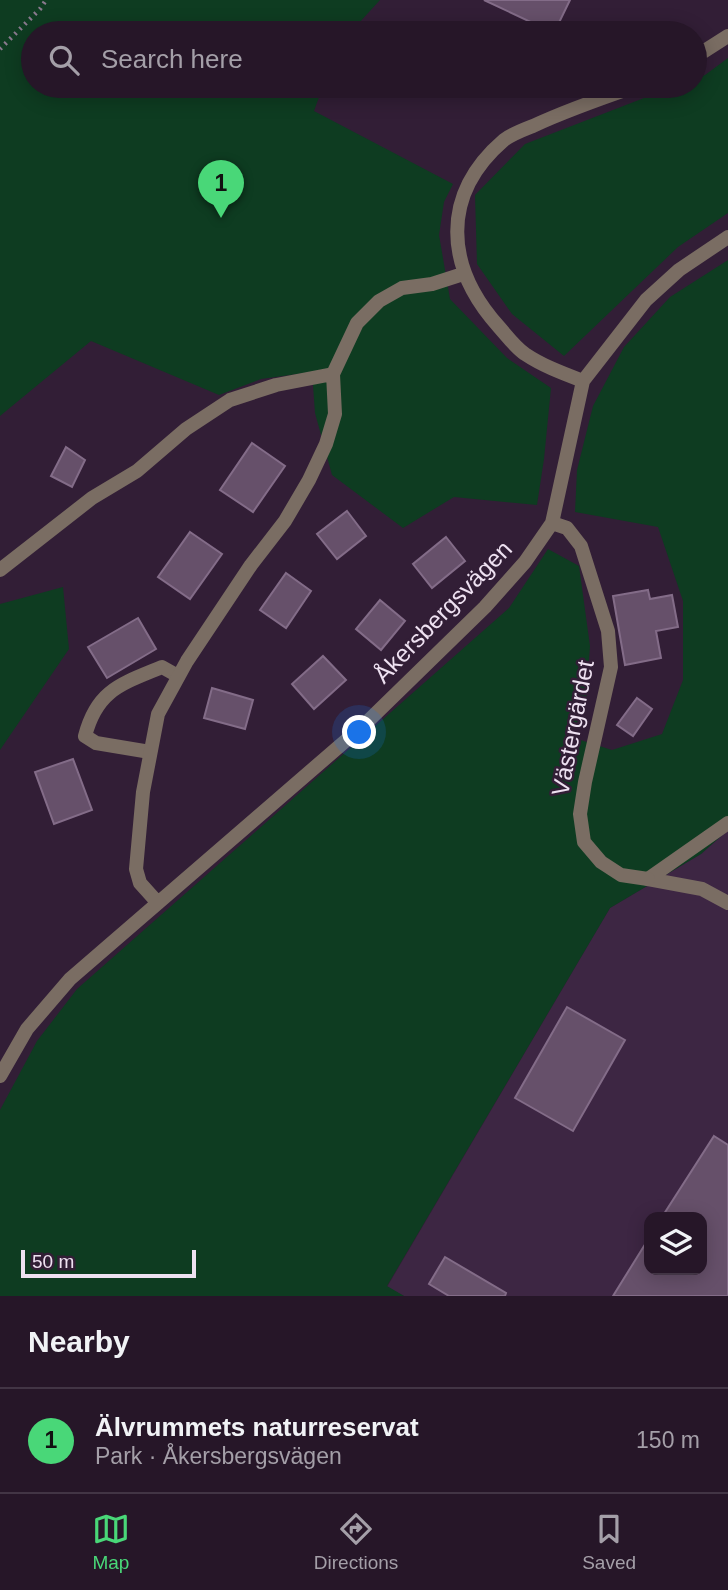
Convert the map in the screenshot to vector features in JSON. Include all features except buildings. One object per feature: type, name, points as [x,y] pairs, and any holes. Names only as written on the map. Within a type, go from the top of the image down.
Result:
[{"type":"street","points":[[707,49],[728,36]]},
{"type":"street","points":[[583,381],[546,367],[522,352],[485,312],[463,274],[457,248],[457,228],[467,185],[485,159],[506,138],[562,112],[602,98]]},
{"type":"street","name":"Åkersbergsvägen","points":[[0,1076],[27,1029],[69,979],[365,724],[485,607],[524,562],[552,523],[583,381],[646,300],[680,270],[728,237]]},
{"type":"street","points":[[158,903],[140,883],[136,869],[143,792],[158,713],[178,676],[251,565],[285,521],[309,481],[326,444],[335,414],[333,373],[357,323],[379,301],[402,288],[432,284],[463,274]]},
{"type":"street","points":[[0,570],[92,498],[137,471],[186,429],[230,400],[276,385],[333,373]]},
{"type":"street","name":"Västergärdet","points":[[552,523],[567,528],[581,546],[608,631],[611,667],[580,814],[584,842],[601,862],[621,875],[702,889],[728,903]]},
{"type":"street","points":[[150,752],[96,743],[85,736],[90,718],[103,697],[128,682],[162,667],[178,676]]},
{"type":"street","points":[[648,879],[728,823]]},
{"type":"path","points":[[28,21],[46,0]]},
{"type":"path","points":[[0,49],[21,28]]},
{"type":"shaded area","points":[[728,830],[728,1296],[404,1296],[387,1287],[610,908],[701,854]]},
{"type":"green space","points":[[0,0],[380,0],[361,21],[21,21],[21,98],[319,98],[314,111],[453,184],[444,202],[439,235],[450,299],[507,358],[551,388],[537,505],[454,497],[403,528],[332,475],[315,413],[312,372],[261,379],[219,395],[91,341],[0,416]]},
{"type":"green space","points":[[728,58],[728,213],[678,247],[564,356],[512,314],[477,264],[475,195],[525,144],[644,98],[707,98],[707,74]]},
{"type":"green space","points":[[728,260],[728,830],[701,854],[610,908],[387,1286],[404,1296],[0,1296],[0,1110],[37,1041],[77,989],[509,608],[548,549],[579,566],[590,646],[586,701],[571,737],[612,750],[662,734],[683,680],[683,601],[658,527],[575,512],[577,470],[593,406],[624,347],[670,297]]},
{"type":"green space","points":[[63,587],[69,649],[0,750],[0,604]]},
{"type":"place","name":"Älvrummets naturreservat","points":[[221,218]]}]
